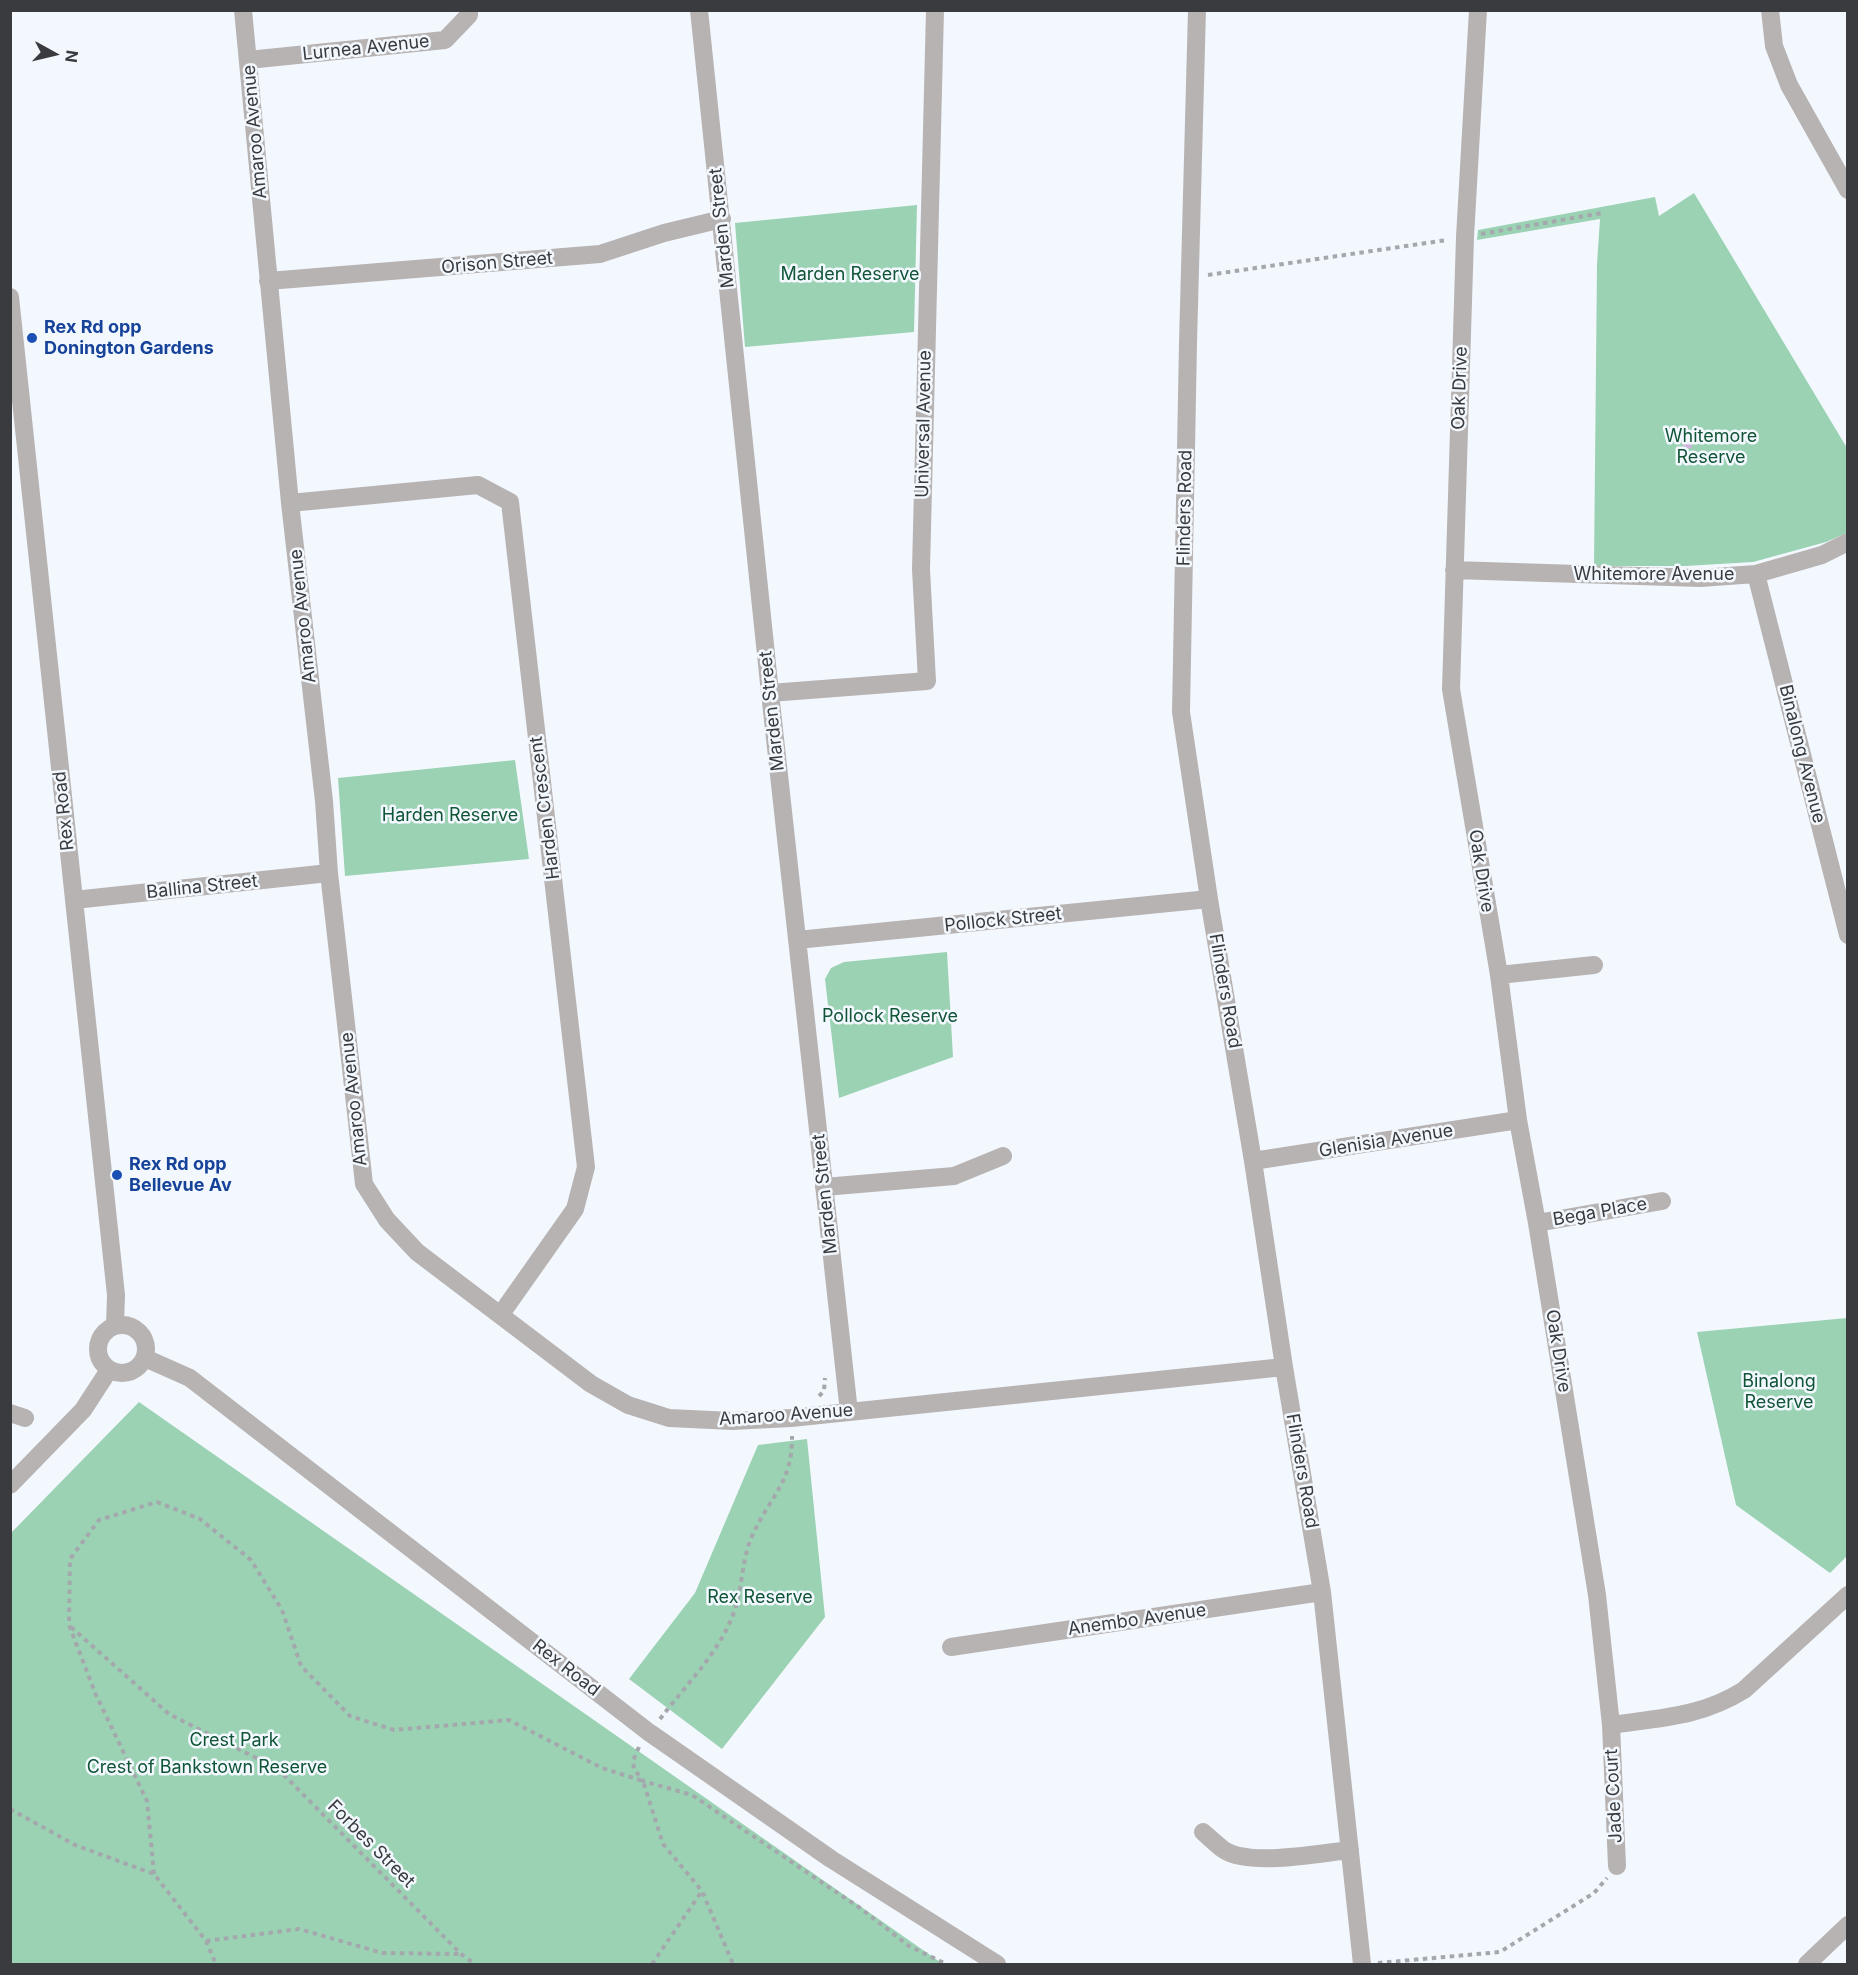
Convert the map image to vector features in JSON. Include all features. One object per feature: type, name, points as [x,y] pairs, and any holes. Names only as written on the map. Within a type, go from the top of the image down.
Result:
[{"type":"street","name":"Amaroo Avenue","points":[[243,10],[290,503],[323,790],[329,873],[364,1184],[387,1220],[417,1251],[591,1384],[628,1405],[669,1418],[732,1421],[791,1418],[1284,1367]]},
{"type":"street","name":"Lurnea Avenue","points":[[248,60],[445,40],[469,15],[469,10]]},
{"type":"street","name":"Marden Street","points":[[699,10],[770,693],[849,1412]]},
{"type":"street","name":"Universal Avenue","points":[[770,693],[927,681],[921,568],[935,10]]},
{"type":"street","name":"Flinders Road","points":[[1197,10],[1181,712],[1209,899],[1322,1592],[1362,1964]]},
{"type":"street","name":"Oak Drive","points":[[1478,10],[1465,237],[1451,689],[1499,975],[1518,1120],[1538,1223],[1597,1595],[1611,1725]]},
{"type":"street","points":[[1770,10],[1774,46],[1789,85],[1848,190]]},
{"type":"street","name":"Orison Street","points":[[268,282],[600,254],[664,233],[722,219]]},
{"type":"street","name":"Rex Road","points":[[10,297],[116,1295],[115,1326]]},
{"type":"street","name":"Harden Crescent","points":[[290,503],[478,484],[510,502],[586,1167],[575,1209],[501,1314]]},
{"type":"street","name":"Whitemore Avenue","points":[[1454,570],[1700,578],[1756,574],[1822,555],[1848,542]]},
{"type":"street","name":"Binalong Avenue","points":[[1756,574],[1848,935]]},
{"type":"street","name":"Ballina Street","points":[[74,900],[329,873]]},
{"type":"street","name":"Pollock Street","points":[[797,940],[1209,899]]},
{"type":"street","points":[[1499,975],[1594,965]]},
{"type":"street","name":"Glenisia Avenue","points":[[1253,1161],[1518,1120]]},
{"type":"street","points":[[824,1187],[954,1176],[1003,1156]]},
{"type":"street","name":"Bega Place","points":[[1538,1223],[1662,1201]]},
{"type":"street","points":[[115,1326],[130,1326],[143,1336],[147,1351],[145,1358],[141,1365],[130,1373],[123,1374],[109,1370],[99,1357],[99,1342],[102,1335],[115,1326]]},
{"type":"street","name":"Rex Road","points":[[145,1358],[190,1378],[650,1733],[831,1859],[997,1965]]},
{"type":"street","points":[[10,1485],[83,1410],[109,1370]]},
{"type":"street","name":"Anembo Avenue","points":[[951,1647],[1322,1592]]},
{"type":"street","points":[[1611,1725],[1693,1713],[1727,1700],[1744,1690],[1848,1595]]},
{"type":"street","name":"Jade Court","points":[[1611,1725],[1617,1866]]},
{"type":"street","points":[[1203,1832],[1226,1851],[1242,1857],[1269,1859],[1350,1850]]},
{"type":"street","points":[[1807,1965],[1848,1925]]},
{"type":"path","points":[[1479,235],[1602,213]]},
{"type":"path","points":[[1210,275],[1451,239]]},
{"type":"path","points":[[661,1717],[724,1636],[740,1592],[749,1544],[782,1484],[787,1470],[792,1450],[792,1430]]},
{"type":"path","points":[[154,1874],[147,1801],[96,1695],[69,1625],[70,1559],[99,1520],[157,1502],[200,1519],[250,1560],[282,1610],[301,1666],[350,1716],[394,1730],[509,1720],[602,1768],[692,1795],[860,1908],[909,1946],[946,1965]]},
{"type":"path","name":"Forbes Street","points":[[69,1625],[169,1714],[278,1769],[461,1954],[475,1965]]},
{"type":"path","points":[[638,1749],[633,1761],[634,1769],[643,1781],[663,1844],[702,1891],[733,1965]]},
{"type":"path","points":[[10,1809],[75,1845],[154,1874],[206,1941],[216,1965]]},
{"type":"path","points":[[1362,1964],[1500,1952],[1594,1893],[1617,1866]]},
{"type":"path","points":[[652,1965],[702,1891]]},
{"type":"path","points":[[206,1941],[299,1929],[382,1953],[461,1954]]},
{"type":"green space","name":"Whitemore Reserve","points":[[1694,193],[1847,448],[1847,533],[1826,542],[1753,562],[1686,566],[1594,566],[1597,264],[1600,219],[1477,240],[1478,230],[1655,197],[1659,216]]},
{"type":"green space","name":"Marden Reserve","points":[[917,205],[914,332],[745,347],[735,223]]},
{"type":"green space","name":"Harden Reserve","points":[[515,760],[529,859],[345,876],[338,778]]},
{"type":"green space","name":"Pollock Reserve","points":[[947,952],[953,1057],[839,1098],[825,979],[831,968],[844,962]]},
{"type":"green space","name":"Binalong Reserve","points":[[1847,1318],[1847,1556],[1830,1573],[1736,1505],[1697,1332]]},
{"type":"green space","name":"Crest Park","points":[[139,1402],[943,1964],[11,1964],[11,1533]]},
{"type":"green space","name":"Rex Reserve","points":[[807,1439],[825,1617],[722,1749],[629,1679],[695,1593],[758,1445]]},
{"type":"building","points":[[1689,434],[1690,442],[1682,443],[1681,435]]},
{"type":"place","name":"Rex Rd opp Donington Gardens","points":[[32,338]]},
{"type":"place","name":"Rex Rd opp Bellevue Av","points":[[117,1175]]},
{"type":"park label","name":"Crest of Bankstown Reserve","points":[[207,1768]]}]
